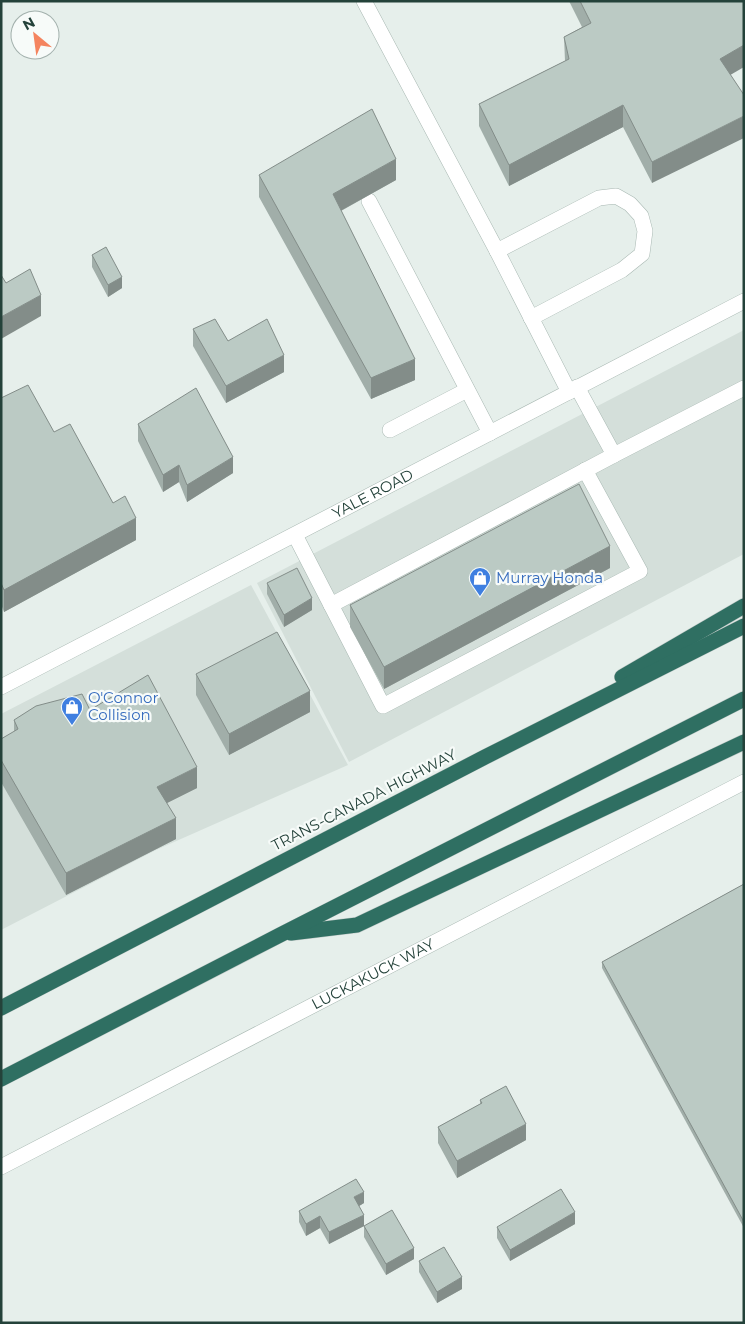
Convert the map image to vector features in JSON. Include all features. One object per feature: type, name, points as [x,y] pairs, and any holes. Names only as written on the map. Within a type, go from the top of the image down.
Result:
[{"type":"highway","points":[[485,757],[744,606]]},
{"type":"highway","name":"TRANS-CANADA HIGHWAY","points":[[1,1008],[485,757],[744,626]]},
{"type":"highway","points":[[1,1079],[280,934],[744,699]]},
{"type":"highway","points":[[280,934],[357,925],[744,742]]},
{"type":"street","points":[[364,1],[531,318],[614,455]]},
{"type":"street","points":[[497,251],[599,198],[616,196],[630,204],[641,216],[645,231],[642,254],[622,270],[531,318]]},
{"type":"street","points":[[369,201],[490,433]]},
{"type":"street","name":"YALE ROAD","points":[[1,687],[744,301]]},
{"type":"street","points":[[332,604],[744,388]]},
{"type":"street","points":[[390,430],[467,390]]},
{"type":"street","points":[[295,534],[383,706],[640,571],[585,470]]},
{"type":"street","name":"LUCKAKUCK WAY","points":[[1,1167],[744,782]]},
{"type":"shaded area","points":[[744,330],[744,554],[349,762],[257,583]]},
{"type":"shaded area","points":[[251,585],[348,765],[156,850],[1,930],[1,714]]},
{"type":"building","points":[[580,1],[744,1],[744,45],[720,59],[744,95],[744,116],[652,162],[623,105],[509,165],[479,104],[569,59],[564,37],[591,23]]},
{"type":"building","points":[[372,109],[396,159],[333,194],[415,359],[371,378],[259,175]]},
{"type":"building","points":[[106,247],[122,277],[108,285],[92,255]]},
{"type":"building","points":[[30,269],[41,295],[1,317],[1,275],[6,283]]},
{"type":"building","points":[[215,319],[228,341],[267,319],[284,355],[226,386],[193,329]]},
{"type":"building","points":[[28,385],[54,432],[70,424],[113,503],[125,496],[136,518],[4,590],[1,583],[1,398]]},
{"type":"building","points":[[196,388],[233,457],[187,485],[179,465],[163,475],[138,424]]},
{"type":"building","name":"Murray Honda","points":[[579,484],[610,546],[384,667],[350,605]]},
{"type":"building","points":[[297,568],[312,598],[284,615],[267,583]]},
{"type":"building","points":[[277,632],[310,691],[229,734],[196,674]]},
{"type":"building","points":[[148,675],[197,767],[157,787],[176,818],[66,873],[1,760],[1,739],[18,729],[14,720],[36,706],[82,694],[90,710]]},
{"type":"building","points":[[744,884],[744,1222],[602,962]]},
{"type":"building","points":[[506,1086],[526,1124],[457,1161],[438,1127],[482,1103],[480,1100]]},
{"type":"building","points":[[356,1179],[364,1192],[354,1197],[364,1215],[329,1232],[320,1216],[306,1224],[299,1211]]},
{"type":"building","points":[[561,1189],[575,1212],[510,1250],[497,1227]]},
{"type":"building","points":[[392,1210],[414,1248],[386,1264],[364,1226]]},
{"type":"building","points":[[444,1247],[462,1277],[437,1292],[419,1261]]},
{"type":"place","name":"Murray Honda","points":[[480,597]]},
{"type":"place","name":"O'Connor Collision","points":[[72,726]]}]
